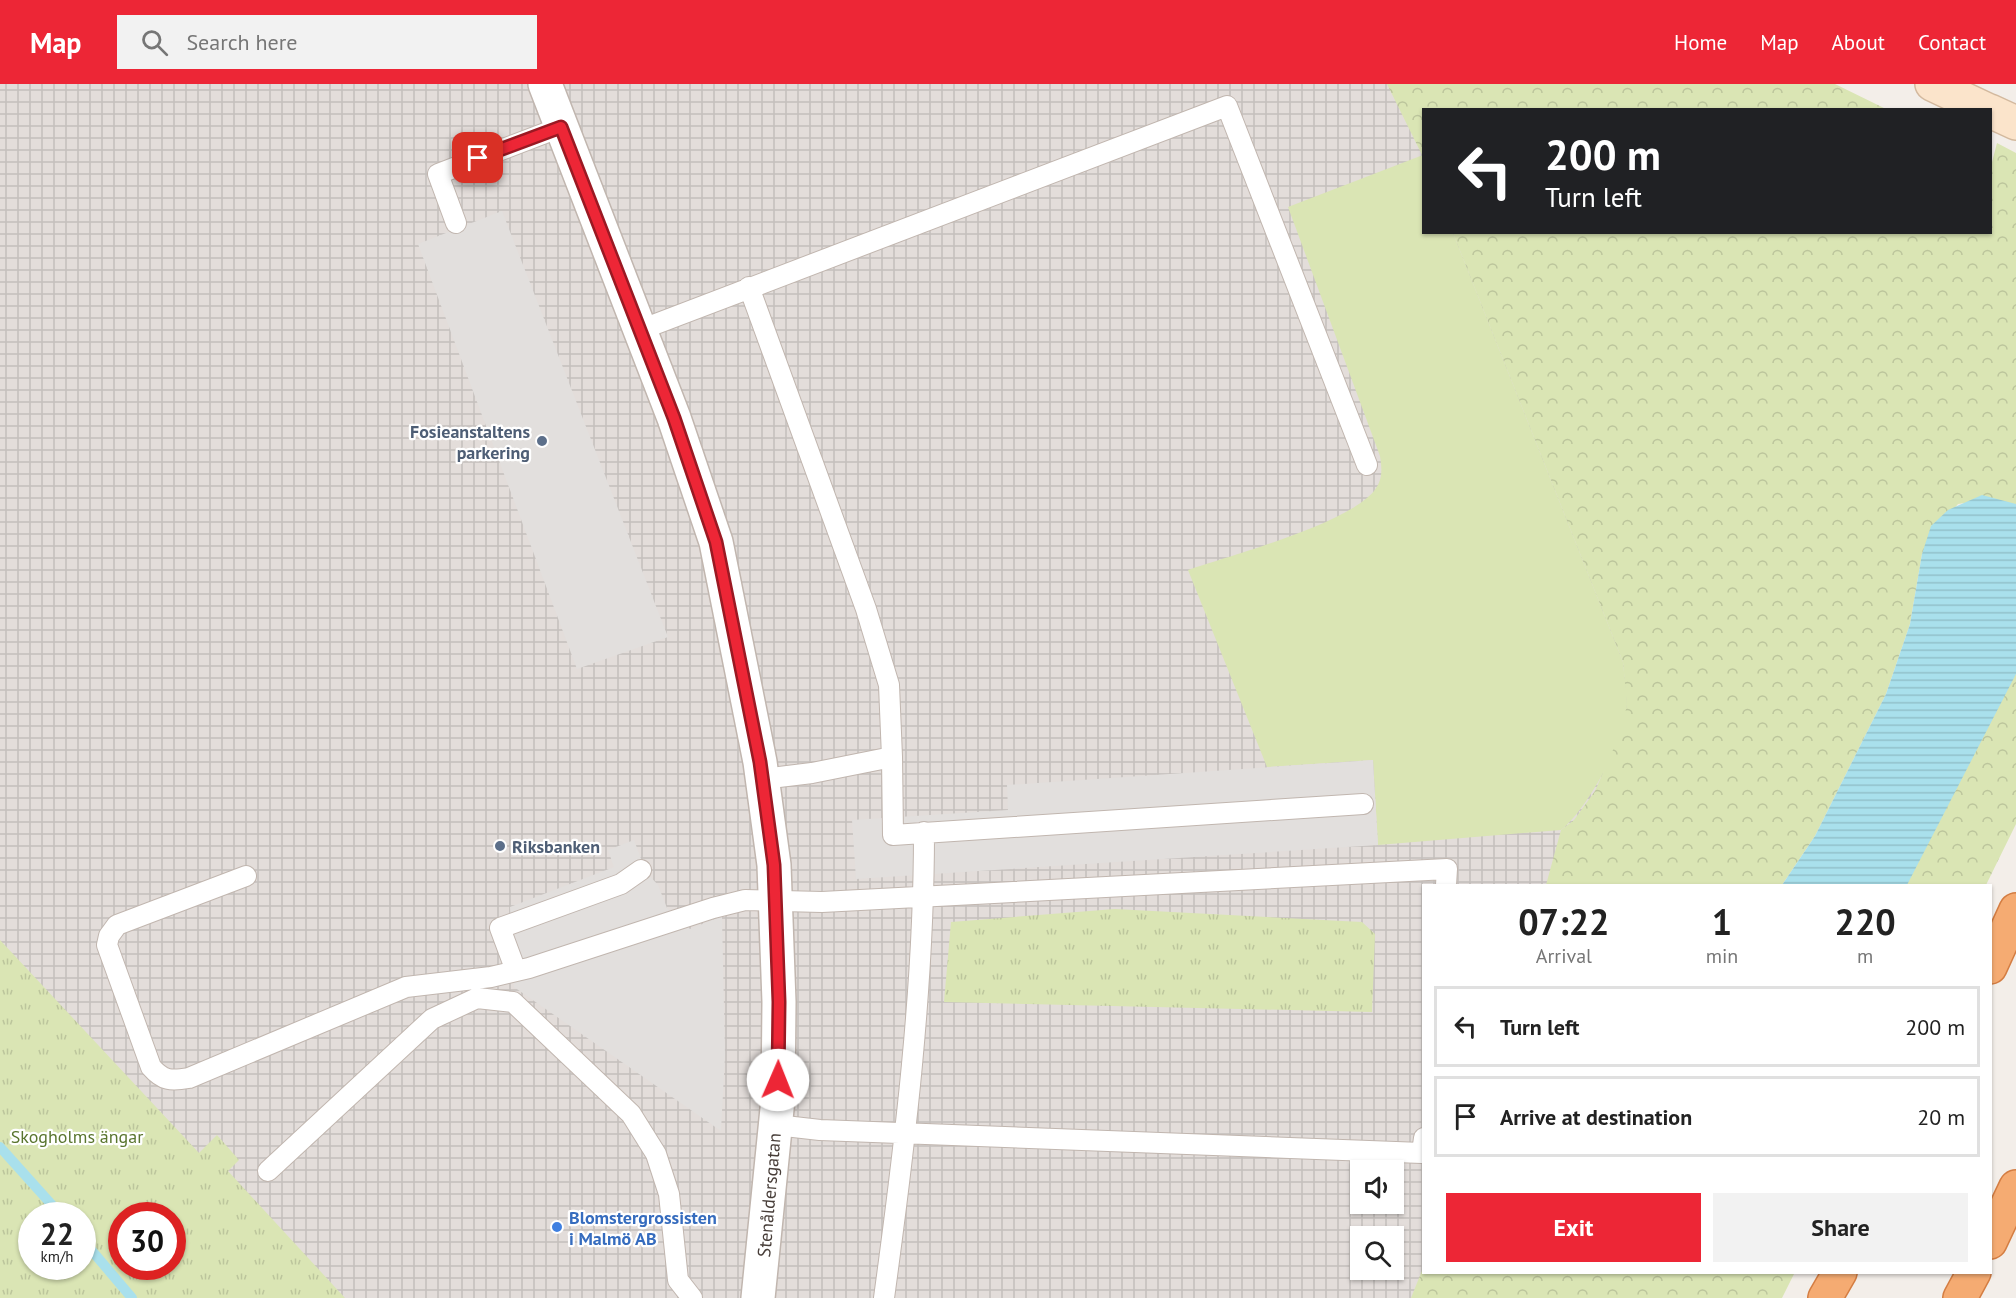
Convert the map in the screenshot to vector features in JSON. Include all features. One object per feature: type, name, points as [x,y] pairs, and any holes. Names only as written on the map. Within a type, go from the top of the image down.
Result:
[{"type":"highway","points":[[1992,963],[2016,910]]},
{"type":"highway","points":[[1992,1238],[2016,1188]]},
{"type":"highway","points":[[1826,1298],[1839,1274]]},
{"type":"highway","points":[[1960,1298],[1973,1274]]},
{"type":"main road","points":[[1932,84],[1985,108]]},
{"type":"main road","points":[[1992,111],[2016,123]]},
{"type":"street","name":"Stenåldersgatan","points":[[545,84],[674,418],[716,542],[762,779],[776,899],[779,1002],[776,1125],[758,1298]]},
{"type":"lane","points":[[640,330],[1227,106],[1367,465]]},
{"type":"lane","points":[[456,223],[438,174],[561,127]]},
{"type":"lane","points":[[749,287],[866,609],[890,686],[893,835],[1363,804]]},
{"type":"lane","points":[[762,779],[812,773],[892,757]]},
{"type":"lane","points":[[884,1298],[906,1134],[924,897],[924,832]]},
{"type":"lane","points":[[246,876],[117,925],[109,936],[106,945],[151,1067],[160,1078],[170,1081],[189,1078],[405,987],[491,978],[587,951],[713,908],[745,900],[776,899],[822,902],[1447,869],[1446,884]]},
{"type":"lane","points":[[516,971],[500,928],[621,884],[641,870]]},
{"type":"lane","points":[[268,1171],[432,1018],[477,998],[513,1002],[631,1114],[656,1154],[669,1194],[678,1280],[692,1298]]},
{"type":"lane","points":[[776,1125],[820,1130],[906,1134],[1422,1153]]},
{"type":"shaded area","points":[[0,84],[1800,84],[1453,108],[1422,108],[1422,234],[1992,234],[1992,229],[2016,190],[1743,884],[1422,884],[1422,1274],[1433,1274],[1540,1298],[0,1298]]},
{"type":"shaded area","name":"Fosieanstaltens parkering","points":[[502,211],[668,637],[577,669],[418,244]]},
{"type":"shaded area","points":[[1373,760],[1378,845],[856,879],[852,820],[1008,810],[1007,785]]},
{"type":"shaded area","points":[[634,840],[646,872],[658,885],[667,908],[690,929],[722,916],[725,1055],[721,1131],[514,987],[510,907],[614,867],[608,850]]},
{"type":"green space","points":[[1387,84],[1835,84],[1884,108],[1422,108],[1422,155]]},
{"type":"green space","points":[[1997,143],[2016,153],[2016,509],[1991,499],[1958,504],[1933,534],[1922,554],[1910,624],[1886,694],[1815,836],[1783,884],[1546,884],[1561,830],[1574,820],[1595,791],[1616,743],[1627,706],[1623,662],[1453,234],[1992,234],[1992,162]]},
{"type":"green space","points":[[1422,155],[1422,234],[1453,234],[1623,662],[1627,704],[1620,735],[1604,772],[1593,790],[1582,807],[1561,830],[1378,845],[1373,760],[1267,767],[1188,570],[1288,537],[1340,515],[1374,491],[1381,474],[1380,456],[1288,207]]},
{"type":"green space","points":[[2016,658],[2016,824],[1986,884],[1903,884]]},
{"type":"green space","points":[[1115,909],[1362,922],[1375,934],[1372,1012],[944,1002],[951,922]]},
{"type":"green space","name":"Skogholms ängar","points":[[0,940],[199,1153],[217,1135],[239,1160],[228,1171],[345,1298],[0,1298]]},
{"type":"green space","points":[[1422,1270],[1422,1274],[1794,1274],[1782,1298],[1411,1298]]},
{"type":"water","points":[[1982,495],[2016,504],[2016,674],[1908,884],[1783,884],[1815,836],[1886,694],[1910,624],[1922,554],[1931,526],[1948,510]]},
{"type":"waterway","points":[[0,1147],[49,1202]]},
{"type":"waterway","points":[[96,1256],[132,1298]]},
{"type":"place","name":"Fosieanstaltens parkering","points":[[542,441]]},
{"type":"place","name":"Riksbanken","points":[[500,846]]},
{"type":"place","name":"Blomstergrossisten i Malmö AB","points":[[557,1227]]},
{"type":"route","points":[[478,158],[561,127],[674,418],[716,542],[760,762],[774,865],[779,1002],[778,1080]]}]
